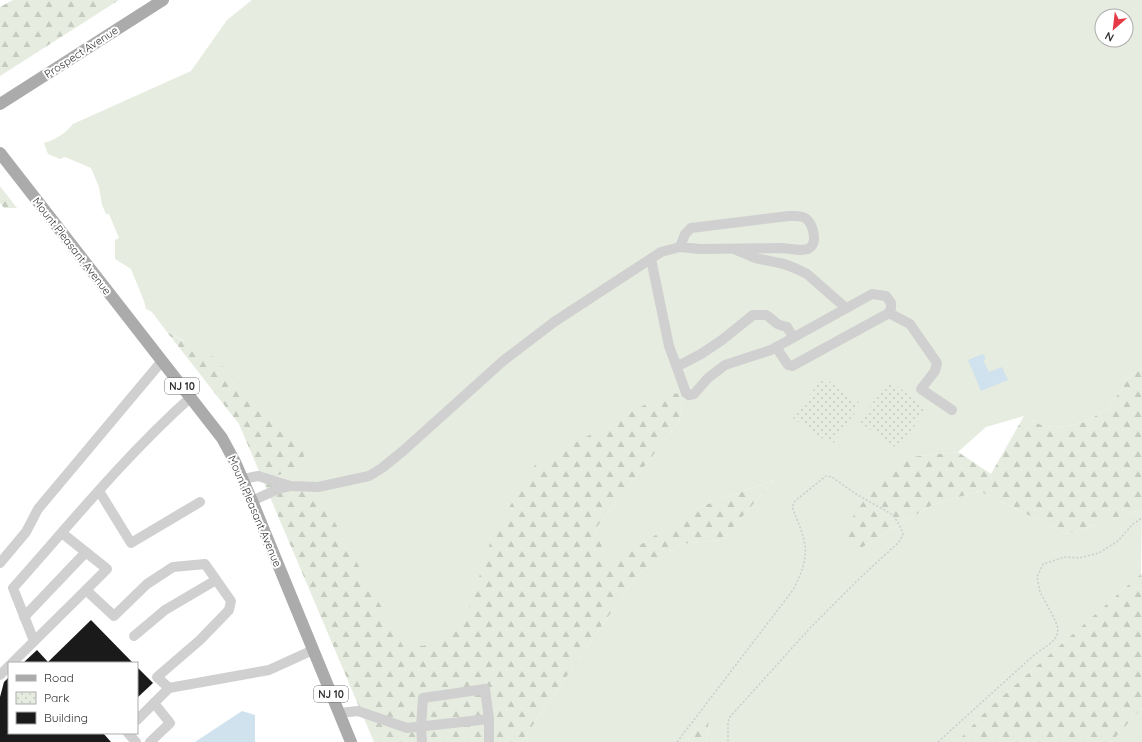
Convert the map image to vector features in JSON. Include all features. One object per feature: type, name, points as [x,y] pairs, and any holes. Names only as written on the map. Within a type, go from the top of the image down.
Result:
[{"type":"main road","name":"Prospect Avenue","points":[[0,104],[163,0]]},
{"type":"main road","name":"Mount Pleasant Avenue","points":[[0,153],[222,438],[243,479],[314,650],[339,713],[347,741]]},
{"type":"lane","points":[[252,501],[278,488],[291,486],[318,487],[369,476],[382,468],[503,361],[554,322],[661,252],[680,247],[700,249],[808,249],[813,244],[813,232],[806,218],[799,216],[737,222],[691,228],[685,234],[680,247]]},
{"type":"lane","points":[[734,249],[745,255],[784,264],[807,274],[846,308]]},
{"type":"lane","points":[[651,258],[669,346],[686,393],[689,395],[694,394],[708,378],[724,365],[776,347],[872,294],[886,296],[891,302],[889,313],[792,366],[788,364],[776,347]]},
{"type":"lane","points":[[889,313],[910,324],[937,363],[936,371],[921,388],[952,410]]},
{"type":"lane","points":[[676,366],[701,354],[722,340],[753,315],[766,315],[772,321],[787,327],[793,337]]},
{"type":"lane","points":[[0,563],[26,532],[38,509],[162,361]]},
{"type":"lane","points":[[34,641],[13,588],[99,491],[166,420],[191,397]]},
{"type":"lane","points":[[243,479],[258,476],[291,486]]},
{"type":"lane","points":[[99,491],[131,543],[200,502]]},
{"type":"lane","points":[[13,662],[107,569],[62,533]]},
{"type":"lane","points":[[24,617],[86,552]]},
{"type":"lane","points":[[86,590],[114,616],[147,584],[173,567],[205,564],[231,601],[229,610],[200,640],[158,677],[169,688]]},
{"type":"lane","points":[[134,636],[165,610],[216,580]]},
{"type":"lane","points":[[138,719],[169,688],[269,670],[314,650]]},
{"type":"lane","points":[[0,675],[8,667]]},
{"type":"lane","points":[[422,742],[421,726],[423,698],[485,689],[489,719],[489,742]]},
{"type":"lane","points":[[150,742],[170,723],[154,703]]},
{"type":"lane","points":[[339,713],[358,711],[407,728],[489,719]]},
{"type":"lane","points":[[129,734],[136,742]]},
{"type":"path","points":[[677,742],[793,590],[802,572],[806,555],[805,540],[792,507],[795,501],[826,476],[832,477],[856,494],[893,515],[901,528],[903,535],[898,543],[862,576],[810,628],[729,718],[728,742]]},
{"type":"path","points":[[938,742],[1033,656],[1051,643],[1057,636],[1058,628],[1040,592],[1037,577],[1043,564],[1065,557],[1079,558],[1099,553],[1118,541],[1133,524],[1142,518]]},
{"type":"green space","points":[[13,0],[119,0],[0,76],[0,7]]},
{"type":"green space","points":[[252,0],[1142,0],[1142,368],[1130,376],[1109,408],[1085,422],[1061,428],[1041,425],[1024,416],[986,427],[958,452],[910,457],[856,551],[932,505],[979,491],[1067,534],[1142,509],[1141,574],[988,709],[957,742],[706,742],[709,721],[694,731],[687,742],[521,742],[637,575],[681,544],[722,540],[774,480],[697,508],[608,567],[596,528],[679,422],[684,395],[667,393],[463,615],[458,639],[407,660],[298,483],[276,476],[284,472],[296,470],[183,340],[167,332],[152,312],[146,309],[131,269],[115,259],[115,240],[119,238],[109,214],[106,214],[102,205],[99,187],[91,168],[65,157],[60,159],[48,154],[44,143],[60,136],[73,124],[191,71],[227,20]]},
{"type":"green space","points":[[0,186],[17,208],[4,208],[0,203]]},
{"type":"green space","points":[[167,332],[213,357],[300,441],[304,453],[302,465],[295,470],[276,476],[278,479],[300,483],[314,483],[404,648],[437,644],[469,608],[493,534],[535,465],[668,392],[684,395],[679,422],[596,528],[608,566],[697,508],[774,480],[722,540],[681,544],[637,575],[521,742],[374,742],[239,424]]},
{"type":"green space","points":[[1142,368],[1142,509],[1067,534],[979,491],[932,505],[856,551],[841,534],[886,469],[909,457],[958,452],[991,474],[1024,416],[1041,425],[1061,428],[1085,422],[1109,408],[1130,376]]},
{"type":"green space","points":[[823,377],[861,404],[832,445],[793,418]]},
{"type":"green space","points":[[889,380],[927,408],[898,449],[859,422]]},
{"type":"green space","points":[[1142,573],[1142,708],[1111,742],[957,742],[988,709]]},
{"type":"green space","points":[[1142,708],[1142,742],[1111,742]]},
{"type":"green space","points":[[709,720],[706,742],[687,742],[694,731]]},
{"type":"water","points":[[983,354],[986,359],[983,360],[989,372],[1002,367],[1008,380],[981,391],[968,360]]},
{"type":"water","points":[[242,711],[255,715],[255,742],[195,742]]},
{"type":"building","points":[[91,620],[132,662],[48,662]]},
{"type":"building","points":[[37,650],[48,662],[24,662]]},
{"type":"building","points":[[138,668],[153,683],[138,697]]},
{"type":"building","points":[[8,678],[8,734],[104,734],[111,742],[0,742],[0,697],[4,682]]}]
